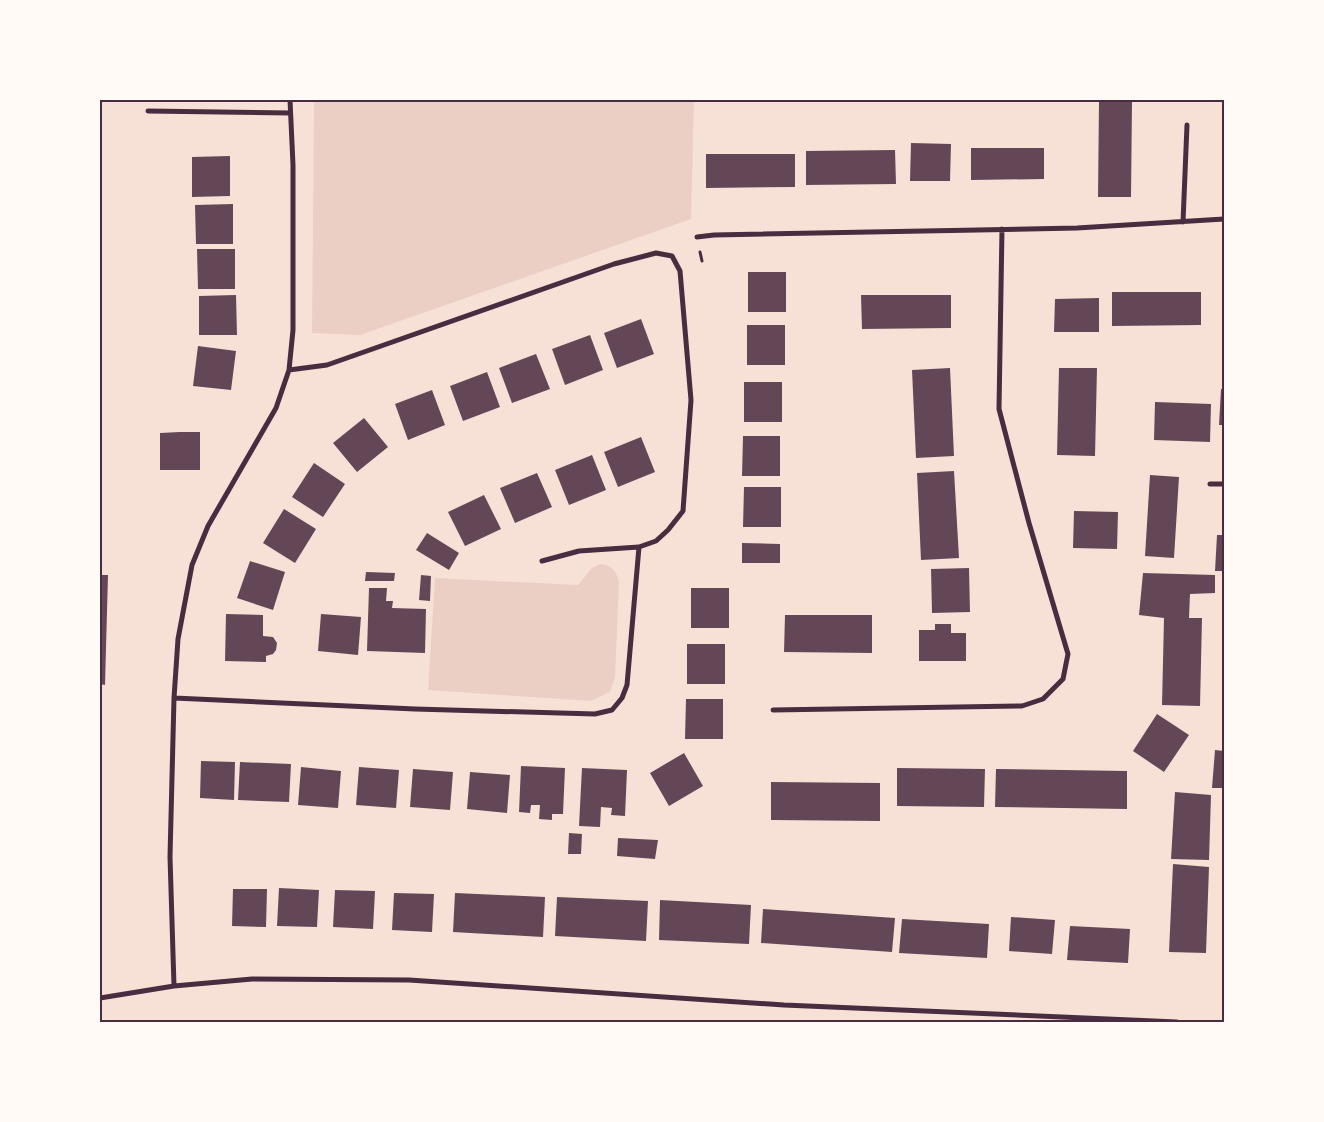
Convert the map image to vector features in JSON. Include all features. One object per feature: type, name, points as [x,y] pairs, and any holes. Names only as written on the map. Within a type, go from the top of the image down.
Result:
[{"type":"street","points":[[174,986],[170,895],[174,698],[178,639],[192,565],[208,526],[276,408],[289,370],[293,330],[293,165],[290,100]]},
{"type":"street","points":[[148,110],[290,114]]},
{"type":"street","points":[[1183,222],[1186,125]]},
{"type":"street","points":[[697,237],[714,235],[1077,228],[1224,220]]},
{"type":"street","points":[[773,710],[1022,706],[1043,699],[1063,679],[1068,654],[1029,524],[999,410],[1002,229]]},
{"type":"street","points":[[289,370],[327,365],[614,264],[656,253],[666,253],[672,256],[680,272],[691,400],[683,511],[668,530],[656,541],[639,547],[579,551],[542,561]]},
{"type":"street","points":[[1210,484],[1224,484]]},
{"type":"street","points":[[174,698],[415,709],[595,714],[612,710],[622,698],[629,674],[639,547]]},
{"type":"street","points":[[100,998],[174,986],[252,979],[409,980],[784,1005],[1177,1022]]},
{"type":"shaded area","points":[[314,100],[694,100],[691,219],[360,335],[312,333]]},
{"type":"shaded area","points":[[600,564],[613,569],[619,582],[615,677],[610,692],[591,701],[428,690],[435,578],[578,585],[592,568]]},
{"type":"building","points":[[1099,101],[1132,102],[1131,197],[1098,197]]},
{"type":"building","points":[[911,143],[951,144],[950,181],[910,181]]},
{"type":"building","points":[[971,148],[1044,148],[1044,179],[971,180]]},
{"type":"building","points":[[895,150],[896,184],[806,185],[806,151]]},
{"type":"building","points":[[706,154],[795,154],[795,187],[706,188]]},
{"type":"building","points":[[230,156],[230,196],[192,197],[192,157]]},
{"type":"building","points":[[233,204],[233,244],[196,244],[195,205]]},
{"type":"building","points":[[197,249],[235,249],[235,289],[198,289]]},
{"type":"building","points":[[748,272],[786,272],[786,312],[748,312]]},
{"type":"building","points":[[1112,292],[1201,292],[1201,325],[1112,326]]},
{"type":"building","points":[[236,295],[237,335],[199,335],[199,296]]},
{"type":"building","points":[[861,295],[951,295],[951,328],[862,329]]},
{"type":"building","points":[[1099,298],[1099,332],[1054,332],[1055,299]]},
{"type":"building","points":[[641,319],[654,354],[617,368],[604,333]]},
{"type":"building","points":[[747,325],[785,325],[785,365],[747,365]]},
{"type":"building","points":[[590,335],[603,370],[565,385],[552,349]]},
{"type":"building","points":[[198,346],[236,351],[231,390],[193,386]]},
{"type":"building","points":[[536,354],[550,389],[512,403],[499,368]]},
{"type":"building","points":[[950,368],[954,456],[916,458],[912,370]]},
{"type":"building","points":[[1059,368],[1097,368],[1095,456],[1057,455]]},
{"type":"building","points":[[487,372],[500,407],[463,421],[450,386]]},
{"type":"building","points":[[744,382],[782,382],[782,422],[744,422]]},
{"type":"building","points":[[1221,389],[1224,389],[1224,425],[1219,425]]},
{"type":"building","points":[[432,390],[445,425],[408,440],[395,404]]},
{"type":"building","points":[[1155,402],[1211,404],[1210,442],[1154,440]]},
{"type":"building","points":[[364,418],[388,447],[357,472],[333,443]]},
{"type":"building","points":[[200,432],[200,470],[160,470],[160,433]]},
{"type":"building","points":[[743,436],[780,436],[780,476],[742,476]]},
{"type":"building","points":[[641,437],[655,472],[618,487],[604,452]]},
{"type":"building","points":[[592,455],[606,490],[569,505],[555,470]]},
{"type":"building","points":[[314,463],[345,484],[323,517],[292,497]]},
{"type":"building","points":[[954,471],[959,558],[921,560],[917,473]]},
{"type":"building","points":[[537,473],[552,507],[515,523],[500,488]]},
{"type":"building","points":[[1150,475],[1179,477],[1174,558],[1145,556]]},
{"type":"building","points":[[744,487],[781,487],[781,527],[743,527]]},
{"type":"building","points":[[484,495],[501,529],[465,546],[448,512]]},
{"type":"building","points":[[284,509],[316,529],[295,563],[263,543]]},
{"type":"building","points":[[1074,511],[1118,512],[1117,549],[1073,548]]},
{"type":"building","points":[[427,533],[459,553],[449,570],[416,550]]},
{"type":"building","points":[[1217,535],[1224,535],[1224,571],[1215,571]]},
{"type":"building","points":[[742,543],[780,544],[780,563],[742,563]]},
{"type":"building","points":[[250,561],[285,572],[273,610],[237,598]]},
{"type":"building","points":[[969,568],[970,612],[932,613],[931,569]]},
{"type":"building","points":[[366,572],[395,573],[394,581],[365,581]]},
{"type":"building","points":[[1143,573],[1215,575],[1215,593],[1190,594],[1189,618],[1202,618],[1200,706],[1162,705],[1164,618],[1139,615]]},
{"type":"building","points":[[100,575],[108,575],[105,685],[100,684]]},
{"type":"building","points":[[421,575],[431,576],[430,601],[419,600]]},
{"type":"building","points":[[369,588],[387,588],[386,601],[393,601],[392,608],[426,609],[425,653],[367,651]]},
{"type":"building","points":[[691,588],[729,588],[729,628],[691,628]]},
{"type":"building","points":[[226,614],[263,615],[263,636],[273,637],[277,643],[273,654],[266,656],[266,662],[225,661]]},
{"type":"building","points":[[321,614],[361,617],[358,655],[318,651]]},
{"type":"building","points":[[785,615],[872,615],[872,653],[784,652]]},
{"type":"building","points":[[935,624],[951,624],[951,633],[966,633],[966,661],[919,661],[919,630],[935,630]]},
{"type":"building","points":[[687,644],[725,644],[725,684],[687,684]]},
{"type":"building","points":[[686,699],[723,699],[723,739],[685,739]]},
{"type":"building","points":[[1157,714],[1189,735],[1164,772],[1133,751]]},
{"type":"building","points":[[1215,750],[1224,751],[1224,788],[1212,788]]},
{"type":"building","points":[[684,753],[703,786],[669,806],[650,773]]},
{"type":"building","points":[[201,761],[235,762],[234,800],[200,798]]},
{"type":"building","points":[[240,762],[291,764],[289,802],[238,800]]},
{"type":"building","points":[[521,766],[565,768],[563,814],[552,814],[552,820],[539,819],[540,805],[531,805],[530,813],[519,812]]},
{"type":"building","points":[[301,767],[341,771],[338,808],[298,805]]},
{"type":"building","points":[[359,767],[399,770],[396,808],[356,805]]},
{"type":"building","points":[[582,768],[627,770],[625,816],[611,815],[612,808],[601,807],[600,827],[579,826]]},
{"type":"building","points":[[897,768],[985,769],[984,807],[897,806]]},
{"type":"building","points":[[413,769],[453,772],[450,810],[410,807]]},
{"type":"building","points":[[996,769],[1127,771],[1127,809],[995,807]]},
{"type":"building","points":[[470,772],[510,775],[507,813],[467,809]]},
{"type":"building","points":[[771,782],[880,783],[880,821],[771,820]]},
{"type":"building","points":[[1175,792],[1211,795],[1209,860],[1171,859]]},
{"type":"building","points":[[569,833],[582,834],[581,854],[568,854]]},
{"type":"building","points":[[618,838],[658,840],[655,859],[617,856]]},
{"type":"building","points":[[1173,864],[1209,867],[1206,953],[1169,952]]},
{"type":"building","points":[[279,888],[319,890],[317,927],[277,926]]},
{"type":"building","points":[[233,889],[267,889],[266,927],[232,926]]},
{"type":"building","points":[[335,890],[375,891],[373,929],[333,927]]},
{"type":"building","points":[[394,893],[434,894],[432,932],[392,930]]},
{"type":"building","points":[[455,893],[545,897],[543,937],[453,932]]},
{"type":"building","points":[[557,897],[648,901],[646,941],[555,936]]},
{"type":"building","points":[[660,900],[751,905],[749,944],[659,940]]},
{"type":"building","points":[[763,909],[895,918],[892,952],[761,943]]},
{"type":"building","points":[[1011,917],[1055,920],[1052,954],[1009,951]]},
{"type":"building","points":[[902,919],[989,924],[987,958],[899,953]]},
{"type":"building","points":[[1070,926],[1130,929],[1128,963],[1067,960]]}]
